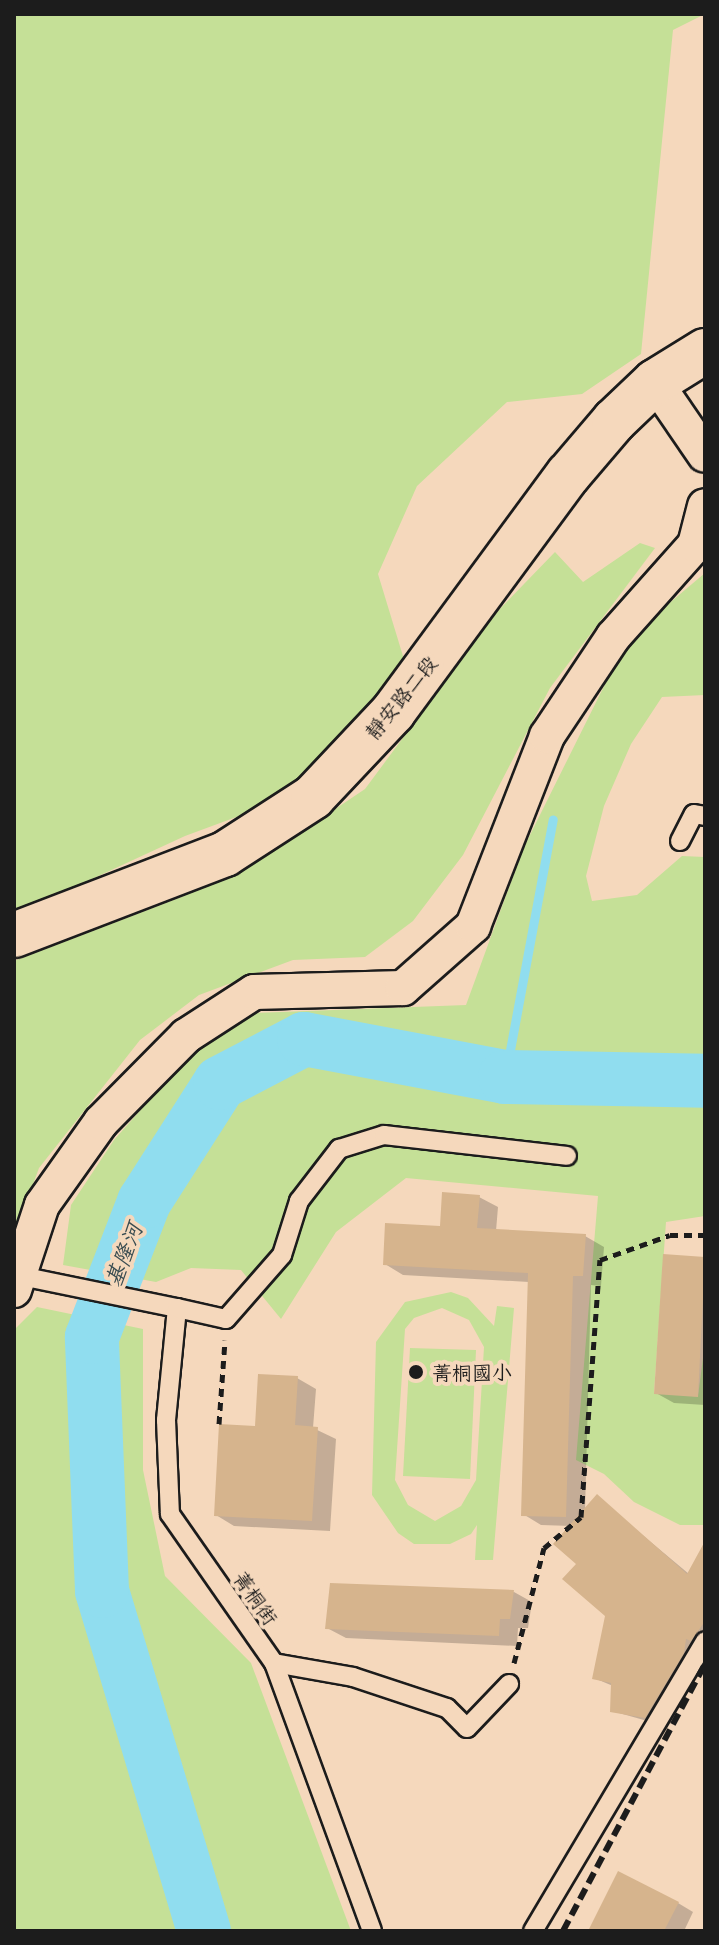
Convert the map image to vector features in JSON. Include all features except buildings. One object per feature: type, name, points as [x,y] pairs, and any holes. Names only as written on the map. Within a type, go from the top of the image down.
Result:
[{"type":"main road","name":"靜安路二段","points":[[14,935],[225,854],[313,797],[393,712],[568,475],[655,382],[705,351]]},
{"type":"street","points":[[655,382],[705,455]]},
{"type":"street","points":[[29,1283],[42,1205],[101,1122],[186,1036],[254,992],[403,988],[473,926],[547,736],[613,637],[695,545],[705,506]]},
{"type":"lane","points":[[680,841],[694,814],[705,816]]},
{"type":"lane","points":[[29,1283],[226,1319],[282,1255],[299,1201],[339,1149],[384,1135],[567,1156]]},
{"type":"lane","name":"菁桐街","points":[[177,1308],[166,1420],[170,1514],[274,1663],[372,1931]]},
{"type":"lane","points":[[533,1931],[705,1641]]},
{"type":"lane","points":[[274,1663],[353,1677],[447,1708],[467,1728],[509,1684]]},
{"type":"path","points":[[509,1684],[544,1548],[581,1517],[600,1260],[670,1235],[705,1235]]},
{"type":"path","points":[[219,1424],[226,1319]]},
{"type":"green space","points":[[14,14],[705,14],[673,30],[641,354],[582,394],[507,402],[417,486],[378,574],[406,666],[318,765],[269,805],[185,836],[14,915]]},
{"type":"green space","points":[[640,543],[655,548],[550,688],[463,855],[413,921],[365,957],[293,960],[199,995],[140,1040],[39,1168],[14,1236],[14,961],[184,896],[295,836],[365,789],[494,615],[555,552],[583,582]]},
{"type":"green space","points":[[705,573],[705,695],[662,697],[631,744],[604,806],[586,876],[592,901],[637,895],[682,856],[705,857],[705,1216],[666,1222],[654,1393],[698,1396],[705,1343],[705,1525],[680,1525],[634,1502],[604,1474],[576,1460],[598,1196],[406,1178],[336,1232],[281,1319],[241,1270],[191,1268],[156,1282],[63,1265],[71,1205],[114,1140],[190,1054],[254,1013],[466,1005],[523,849],[628,638]]},
{"type":"green space","points":[[451,1292],[468,1298],[494,1326],[497,1306],[514,1308],[493,1560],[475,1560],[477,1525],[471,1534],[450,1544],[414,1544],[398,1533],[372,1495],[376,1342],[405,1302]],"holes":[[[442,1308],[469,1320],[484,1347],[476,1480],[461,1506],[435,1521],[408,1505],[395,1480],[405,1329],[414,1318]]]},
{"type":"green space","points":[[37,1307],[143,1329],[143,1470],[165,1576],[251,1663],[351,1931],[14,1931],[14,1330]]},
{"type":"green space","points":[[410,1348],[476,1350],[470,1479],[403,1476]]},
{"type":"waterway","points":[[505,1077],[553,819]]},
{"type":"waterway","name":"基隆河","points":[[204,1931],[102,1591],[92,1337],[144,1202],[220,1083],[304,1039],[505,1077],[705,1081]]},
{"type":"railway","points":[[563,1931],[705,1664]]},
{"type":"place","name":"菁桐國小","points":[[416,1372]]}]
